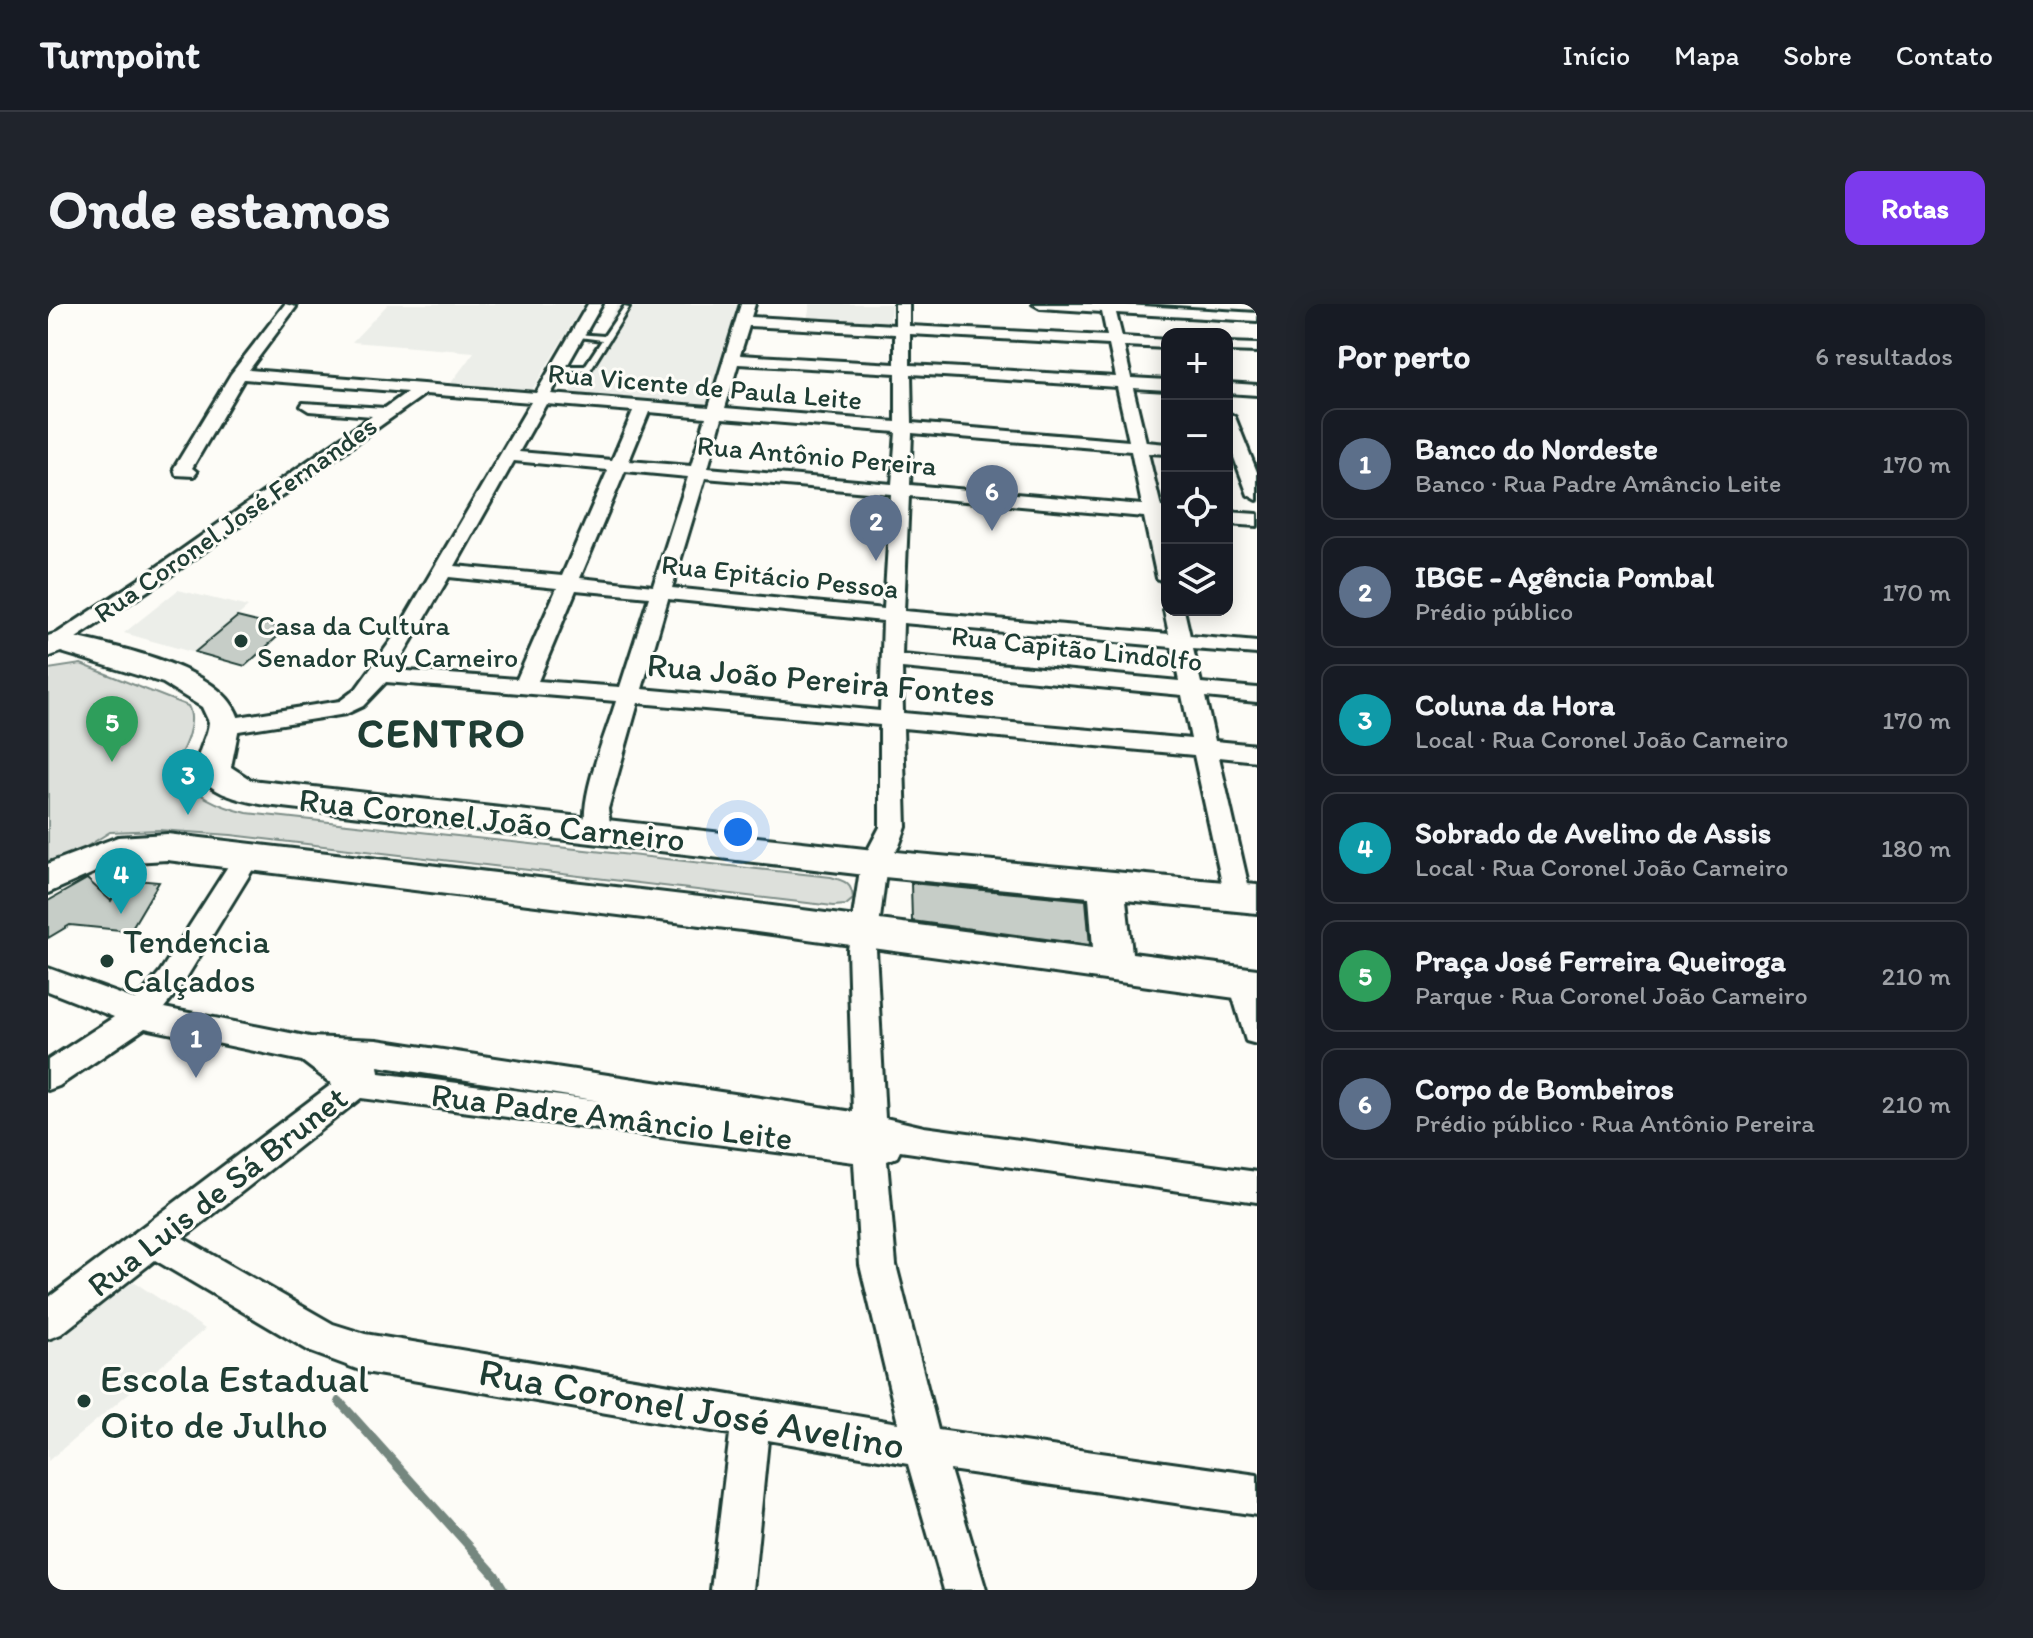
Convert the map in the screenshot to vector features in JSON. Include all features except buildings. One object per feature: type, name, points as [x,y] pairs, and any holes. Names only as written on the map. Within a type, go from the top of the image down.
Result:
[{"type":"main road","points":[[52,645],[170,674],[215,702],[226,726]]},
{"type":"main road","name":"Rua Coronel João Carneiro","points":[[226,726],[213,766],[224,781],[242,789],[284,797],[874,863],[1247,898]]},
{"type":"main road","name":"Rua Coronel João Carneiro","points":[[48,880],[117,848],[167,847],[742,916],[864,935],[1250,984]]},
{"type":"main road","points":[[1106,884],[1114,967]]},
{"type":"street","points":[[226,726],[346,707],[379,675],[404,638],[510,456],[595,304]]},
{"type":"street","points":[[902,304],[904,428],[891,660],[893,827],[886,846],[874,863],[864,935],[868,1139],[878,1265],[923,1447],[965,1590]]},
{"type":"street","points":[[1040,304],[1257,315],[1252,304]]},
{"type":"street","points":[[188,472],[182,471],[183,468],[239,374],[289,307]]},
{"type":"street","points":[[1154,307],[1179,308],[1180,313]]},
{"type":"street","points":[[1108,308],[1138,447],[1160,512],[1163,544]]},
{"type":"street","points":[[598,831],[596,809],[745,312],[902,330],[1161,344]]},
{"type":"street","points":[[1233,347],[1257,348]]},
{"type":"street","points":[[733,359],[1161,385]]},
{"type":"street","name":"Rua Vicente de Paula Leite","points":[[239,374],[1161,449]]},
{"type":"street","points":[[1233,388],[1257,390]]},
{"type":"street","name":"Rua Coronel José Fernandes","points":[[52,645],[422,389]]},
{"type":"street","name":"Rua Coronel José Fernandes","points":[[309,406],[388,413]]},
{"type":"street","points":[[525,686],[643,407]]},
{"type":"street","points":[[1233,432],[1257,495]]},
{"type":"street","name":"Rua Antônio Pereira","points":[[510,456],[1160,512]]},
{"type":"street","points":[[1233,518],[1257,520]]},
{"type":"street","name":"Rua Epitácio Pessoa","points":[[441,570],[892,616],[1052,653],[1181,641],[1257,648]]},
{"type":"street","points":[[1175,616],[1205,748],[1247,898]]},
{"type":"street","name":"Rua Capitão Lindolfo","points":[[891,660],[1052,653],[1192,689],[1257,695]]},
{"type":"street","name":"Rua João Pereira Fontes","points":[[379,675],[1257,753]]},
{"type":"street","points":[[48,1077],[141,1015],[170,980],[248,856]]},
{"type":"street","name":"Rua Padre Amâncio Leite","points":[[48,979],[141,1015],[310,1050],[377,1053],[868,1139]]},
{"type":"street","points":[[1250,984],[1257,1032]]},
{"type":"street","name":"Rua Padre Amâncio Leite","points":[[310,1050],[356,1084],[868,1139],[924,1142],[1257,1187]]},
{"type":"street","name":"Rua Luis de Sá Brunet","points":[[48,1321],[356,1084],[377,1053]]},
{"type":"street","name":"Rua Coronel José Avelino","points":[[154,1240],[324,1339],[365,1353],[923,1447],[1257,1495]]},
{"type":"street","points":[[732,1590],[751,1416]]},
{"type":"lane","points":[[558,368],[587,368],[626,308]]},
{"type":"lane","points":[[576,336],[606,338]]},
{"type":"shaded area","points":[[388,304],[584,304],[532,390],[451,383],[474,352],[352,342]]},
{"type":"shaded area","points":[[618,304],[751,304],[718,406],[569,395]]},
{"type":"shaded area","points":[[810,304],[891,304],[890,325],[807,320]]},
{"type":"shaded area","points":[[178,590],[248,607],[195,653],[124,633]]},
{"type":"shaded area","points":[[81,664],[188,706],[191,713],[190,731],[170,771],[205,797],[234,810],[831,877],[847,884],[853,899],[846,905],[833,906],[231,835],[159,830],[110,832],[48,871],[48,669]]},
{"type":"shaded area","name":"Escola Estadual Oito de Julho","points":[[128,1278],[205,1329],[48,1461],[48,1340]]},
{"type":"waterway","points":[[339,1401],[495,1575],[504,1590]]},
{"type":"place","name":"Corpo de Bombeiros","points":[[992,531]]},
{"type":"place","name":"IBGE - Agência Pombal","points":[[876,561]]},
{"type":"place","name":"Casa da Cultura Senador Ruy Carneiro","points":[[241,641]]},
{"type":"place","name":"Praça José Ferreira Queiroga","points":[[112,762]]},
{"type":"place","name":"Coluna da Hora","points":[[188,815]]},
{"type":"place","name":"Sobrado de Avelino de Assis","points":[[121,914]]},
{"type":"place","name":"Tendencia Calçados","points":[[107,961]]},
{"type":"place","name":"Banco do Nordeste","points":[[196,1078]]},
{"type":"place","name":"Escola Estadual Oito de Julho","points":[[84,1401]]},
{"type":"district","name":"CENTRO","points":[[442,732]]}]
